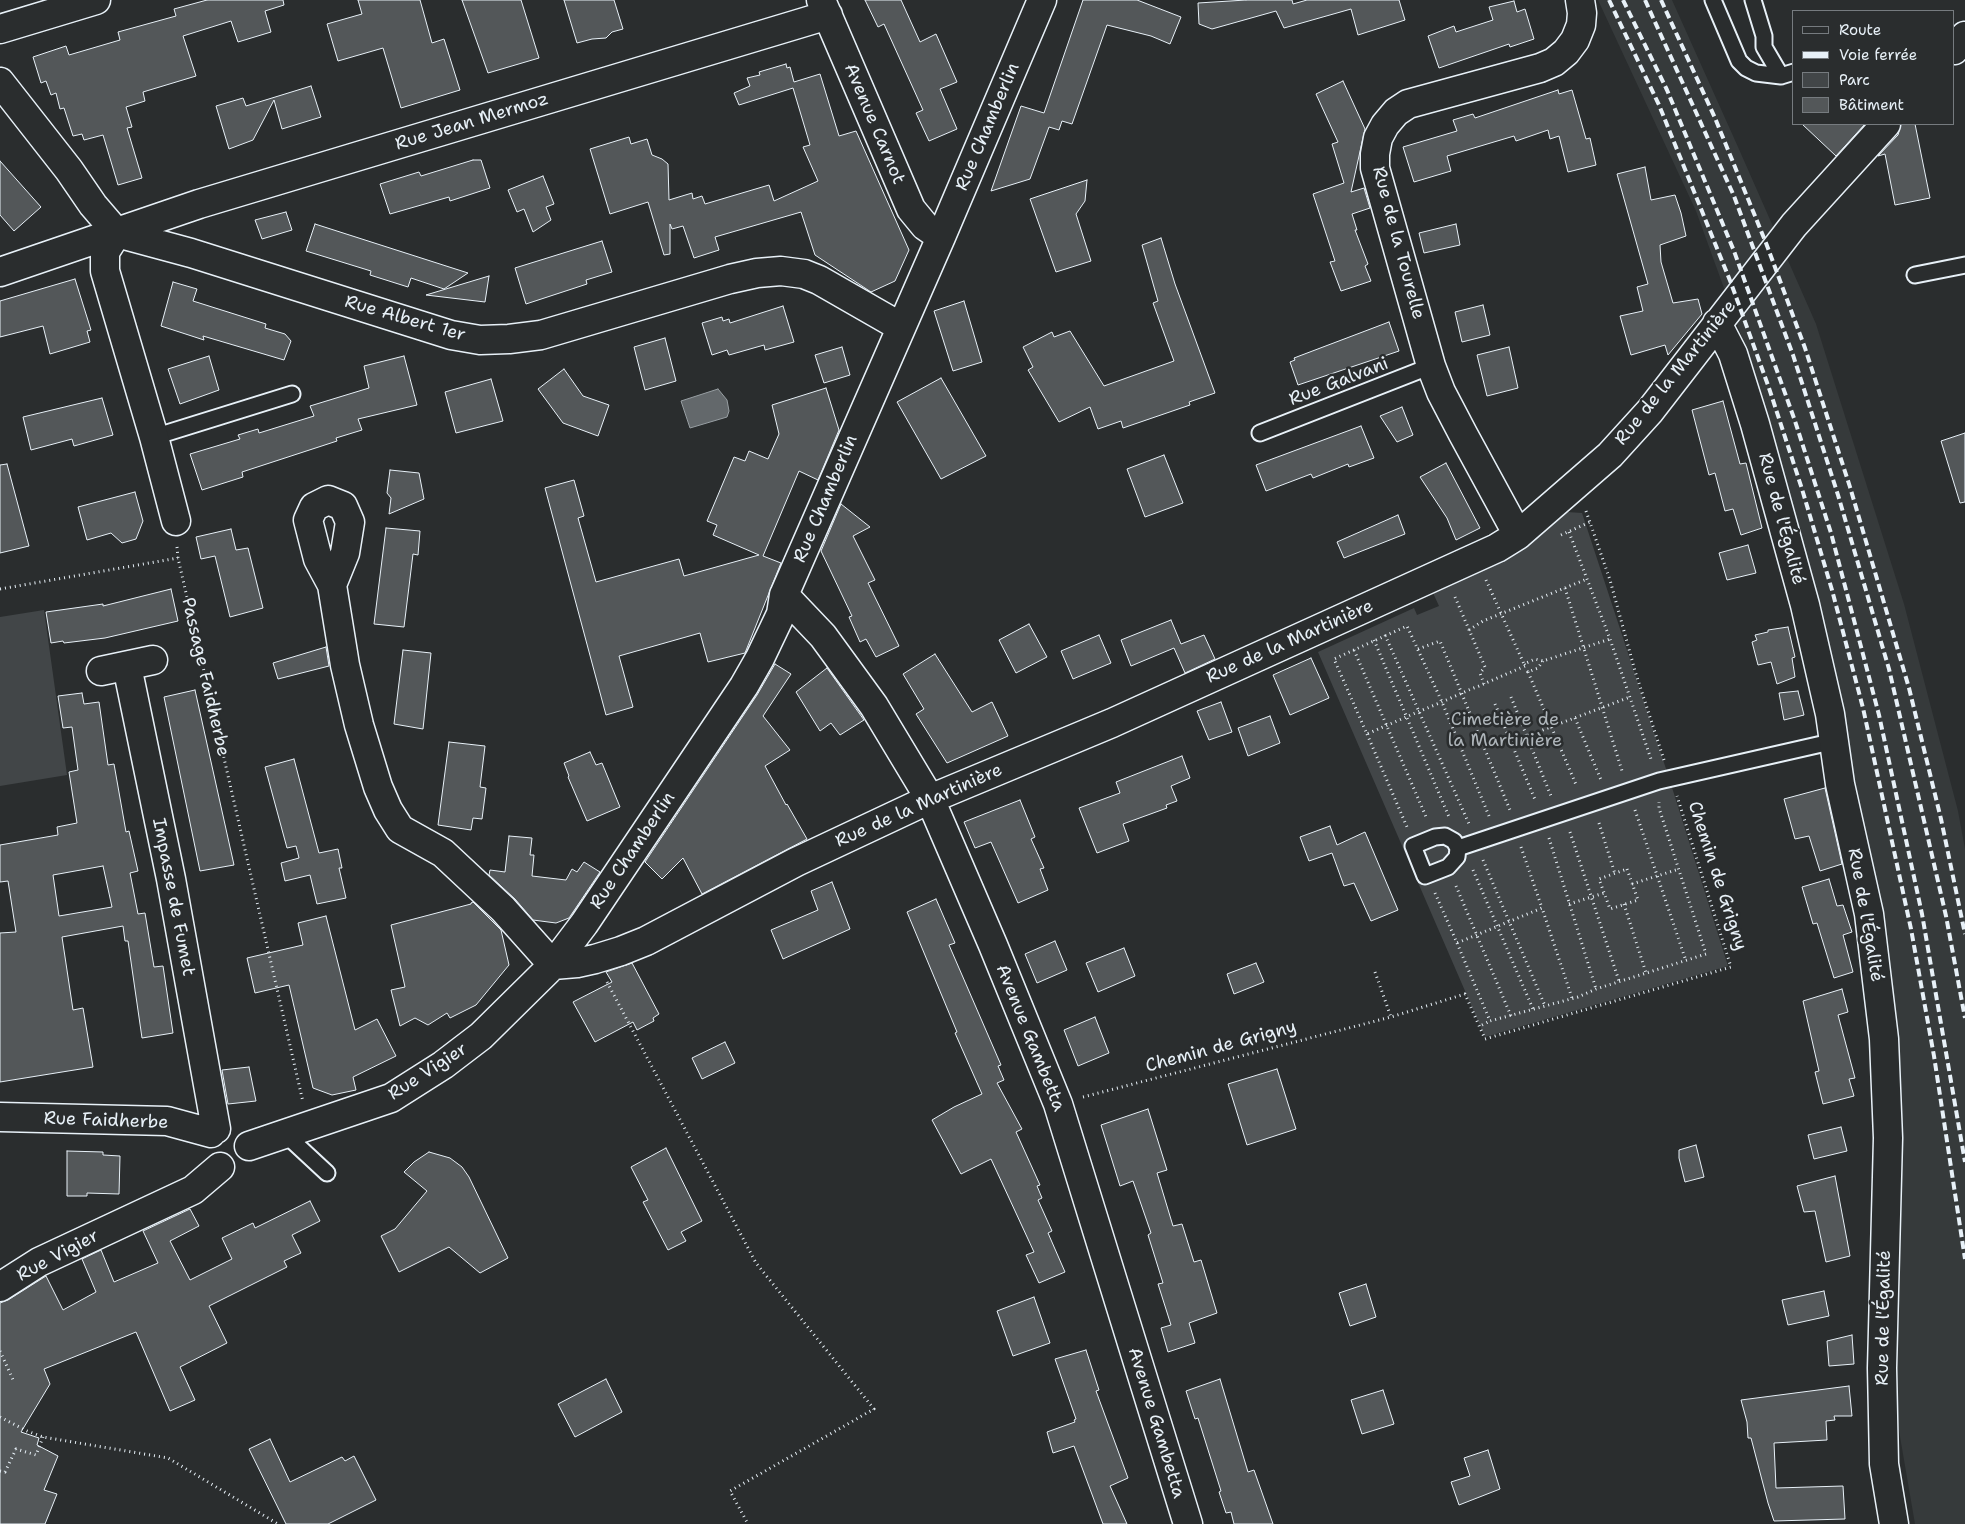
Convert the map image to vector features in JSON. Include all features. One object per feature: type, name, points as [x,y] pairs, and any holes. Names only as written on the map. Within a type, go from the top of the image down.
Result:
[{"type":"street","points":[[0,29],[96,0]]},
{"type":"street","name":"Rue Chamberlin","points":[[553,964],[584,924],[744,686],[760,658],[781,614],[784,595],[941,237],[1042,0]]},
{"type":"street","name":"Rue de la Tourelle","points":[[1518,535],[1441,392],[1375,168],[1375,154],[1378,138],[1385,125],[1396,112],[1408,104],[1540,68],[1554,62],[1566,52],[1575,40],[1581,25],[1580,0]]},
{"type":"street","name":"Avenue Carnot","points":[[825,7],[911,209],[925,226],[941,237]]},
{"type":"street","name":"Rue Jean Mermoz","points":[[0,272],[199,204],[825,7]]},
{"type":"street","points":[[1955,49],[1965,36]]},
{"type":"street","points":[[0,82],[69,170],[93,205],[117,233],[105,252],[105,271],[154,437],[176,521]]},
{"type":"street","name":"Rue de la Martinière","points":[[553,964],[577,963],[621,951],[646,941],[796,862],[930,799],[1112,723],[1497,548],[1518,535],[1610,455],[1650,411],[1794,225],[1885,125]]},
{"type":"street","name":"Rue Albert 1er","points":[[117,233],[191,253],[451,335],[480,340],[509,340],[541,335],[730,279],[757,273],[781,271],[804,274],[819,280],[901,327]]},
{"type":"street","name":"Rue de l'Égalité","points":[[1717,323],[1733,354],[1755,424],[1805,605],[1835,741],[1840,784],[1869,914],[1884,1039],[1888,1138],[1882,1368],[1884,1464],[1894,1524]]},
{"type":"street","points":[[332,584],[345,665],[378,787],[388,810],[400,829],[443,853],[490,897],[553,964]]},
{"type":"street","name":"Avenue Gambetta","points":[[784,595],[823,636],[874,706],[930,799],[997,954],[1058,1104],[1188,1524]]},
{"type":"street","name":"Impasse de Fumet","points":[[153,660],[114,668],[171,879],[213,1131]]},
{"type":"street","name":"Rue Vigier","points":[[249,1146],[391,1098],[443,1065],[481,1036],[553,964]]},
{"type":"street","name":"Rue Faidherbe","points":[[0,1117],[167,1121],[213,1131]]},
{"type":"street","points":[[222,1126],[234,1126],[245,1134],[249,1146],[248,1153],[240,1164],[227,1168],[220,1167],[209,1158],[206,1152],[208,1138],[213,1131],[222,1126]]},
{"type":"street","name":"Rue Vigier","points":[[0,1287],[39,1262],[193,1190],[220,1167]]},
{"type":"lane","points":[[1714,0],[1739,61],[1746,68],[1756,73],[1787,74]]},
{"type":"lane","points":[[1753,0],[1764,36],[1764,47],[1787,74]]},
{"type":"lane","points":[[1915,275],[1965,265]]},
{"type":"lane","name":"Rue Galvani","points":[[1260,433],[1432,366]]},
{"type":"lane","points":[[154,437],[292,394]]},
{"type":"lane","points":[[1465,845],[1448,867],[1425,876],[1413,846],[1440,837],[1465,845],[1666,779],[1835,741]]},
{"type":"lane","points":[[298,1130],[326,1173]]},
{"type":"path","name":"Chemin de Grigny","points":[[1058,1104],[1391,1017],[1465,994],[1484,1039],[1731,967],[1666,779],[1610,580],[1576,484]]},
{"type":"path","name":"Passage Faidherbe","points":[[176,521],[178,558],[302,1099],[298,1130]]},
{"type":"path","points":[[1560,536],[1590,522]]},
{"type":"path","points":[[1482,1025],[1706,954],[1659,808],[1666,779],[1630,697],[1569,532]]},
{"type":"path","points":[[0,589],[178,558]]},
{"type":"path","points":[[1485,578],[1551,727],[1589,804],[1614,874]]},
{"type":"path","points":[[1469,630],[1501,614],[1587,579]]},
{"type":"path","points":[[1452,590],[1485,668],[1480,673],[1484,684]]},
{"type":"path","points":[[1415,845],[1334,659],[1407,626],[1442,702],[1497,835]]},
{"type":"path","points":[[1385,635],[1473,833],[1465,845]]},
{"type":"path","points":[[1366,734],[1484,684],[1534,659],[1543,661],[1610,639]]},
{"type":"path","points":[[1374,640],[1450,819],[1440,837]]},
{"type":"path","points":[[1418,649],[1440,641],[1463,693],[1514,819],[1515,829],[1572,998]]},
{"type":"path","points":[[1354,650],[1386,726],[1440,837]]},
{"type":"path","points":[[1528,672],[1538,668],[1543,661]]},
{"type":"path","points":[[1511,697],[1561,813],[1592,897],[1619,981]]},
{"type":"path","points":[[1512,742],[1630,697]]},
{"type":"path","points":[[1496,704],[1543,820],[1596,989]]},
{"type":"path","points":[[1575,718],[1608,798]]},
{"type":"path","points":[[1465,845],[1509,922],[1545,1006]]},
{"type":"path","points":[[1465,845],[1533,1009]]},
{"type":"path","points":[[1448,867],[1511,1016]]},
{"type":"path","points":[[1627,869],[1632,884],[1638,900],[1610,909],[1599,879],[1627,869]]},
{"type":"path","points":[[1632,884],[1679,869]]},
{"type":"path","points":[[1428,875],[1490,1021]]},
{"type":"path","points":[[1569,904],[1604,893]]},
{"type":"path","points":[[1624,904],[1646,973]]},
{"type":"path","points":[[1457,943],[1542,908]]},
{"type":"path","points":[[595,958],[756,1264],[874,1409],[730,1491],[748,1524]]},
{"type":"path","points":[[1375,972],[1391,1017]]},
{"type":"path","points":[[0,1351],[14,1382]]},
{"type":"path","points":[[0,1417],[26,1431],[43,1437],[168,1458],[278,1524]]},
{"type":"path","points":[[0,1471],[5,1472],[16,1449],[36,1455],[43,1437]]},
{"type":"shaded area","points":[[1598,0],[1672,0],[1738,147],[1816,324],[1904,604],[1958,811],[1965,849],[1965,1524],[1915,1524],[1891,1384],[1897,1060],[1805,576],[1758,382],[1696,211]]},
{"type":"shaded area","points":[[718,389],[727,400],[729,411],[727,417],[690,428],[681,401]]},
{"type":"green space","name":"Cimetière de la Martinière","points":[[1567,512],[1582,513],[1669,778],[1728,966],[1485,1037],[1318,652],[1414,608],[1417,615],[1439,606],[1429,584],[1514,549]]},
{"type":"green space","points":[[44,610],[67,775],[0,786],[0,617]]},
{"type":"building","points":[[207,0],[283,0],[284,5],[265,11],[271,32],[238,42],[231,21],[183,36],[196,76],[143,92],[145,101],[126,107],[132,127],[127,128],[142,178],[118,185],[103,135],[84,140],[82,134],[73,136],[64,108],[60,109],[56,93],[51,95],[46,81],[41,83],[33,57],[66,46],[69,55],[120,40],[118,32],[176,16],[174,9]]},
{"type":"building","points":[[358,0],[420,0],[432,43],[444,39],[460,90],[401,108],[383,48],[338,61],[327,24],[362,14]]},
{"type":"building","points":[[462,0],[521,0],[539,58],[488,73]]},
{"type":"building","points":[[564,0],[614,0],[623,29],[612,32],[606,38],[577,43]]},
{"type":"building","points":[[865,0],[901,0],[920,42],[936,34],[957,82],[940,89],[957,129],[929,141],[916,113],[923,110],[884,24],[878,27]]},
{"type":"building","points":[[1083,0],[1137,0],[1181,17],[1170,44],[1151,36],[1107,25],[1072,124],[1062,121],[1059,130],[1049,127],[1030,179],[991,191],[1021,106],[1044,113]]},
{"type":"building","points":[[1292,0],[1293,4],[1307,0],[1399,0],[1405,20],[1358,35],[1351,9],[1284,28],[1276,11],[1212,29],[1199,24],[1198,3]]},
{"type":"building","points":[[1514,1],[1517,12],[1525,9],[1534,39],[1510,47],[1509,44],[1439,68],[1428,36],[1454,26],[1456,32],[1493,20],[1489,7]]},
{"type":"building","points":[[786,64],[787,68],[790,67],[794,82],[820,74],[839,136],[856,131],[909,250],[895,281],[871,292],[815,255],[801,212],[715,237],[719,250],[694,258],[683,226],[672,229],[670,224],[670,254],[664,255],[648,202],[610,214],[590,149],[629,137],[631,144],[647,139],[652,155],[668,164],[669,200],[692,193],[693,199],[702,196],[705,204],[769,185],[774,201],[818,181],[803,147],[810,145],[793,88],[739,105],[734,93],[750,86],[747,78],[760,75],[759,72]]},
{"type":"building","points":[[1343,81],[1365,129],[1351,192],[1364,188],[1370,208],[1352,214],[1357,230],[1355,230],[1368,264],[1365,266],[1371,281],[1341,291],[1330,262],[1335,261],[1313,194],[1344,183],[1332,144],[1338,142],[1316,94]]},
{"type":"building","points":[[311,86],[321,117],[282,129],[274,100],[253,140],[229,149],[216,106],[243,98],[246,106]]},
{"type":"building","points":[[1558,90],[1559,94],[1572,90],[1586,139],[1590,138],[1596,165],[1568,172],[1559,136],[1550,139],[1548,130],[1516,141],[1514,136],[1447,156],[1451,171],[1414,182],[1403,147],[1457,131],[1453,120],[1473,114],[1475,118]]},
{"type":"building","points":[[1803,125],[1864,125],[1836,156]]},
{"type":"building","points":[[1901,125],[1915,125],[1930,198],[1895,205],[1885,154],[1878,156],[1898,135]]},
{"type":"building","points":[[473,160],[481,160],[490,188],[450,201],[449,197],[390,214],[380,184],[419,172],[421,176]]},
{"type":"building","points":[[0,161],[41,207],[14,231],[0,215]]},
{"type":"building","points":[[1645,167],[1651,200],[1675,195],[1686,236],[1660,245],[1661,262],[1673,303],[1698,299],[1702,314],[1668,355],[1665,345],[1631,355],[1620,316],[1643,311],[1637,287],[1648,284],[1617,174]]},
{"type":"building","points":[[543,176],[554,204],[546,207],[551,220],[533,232],[524,209],[517,212],[508,190]]},
{"type":"building","points":[[1087,180],[1085,201],[1076,214],[1091,261],[1056,272],[1030,199]]},
{"type":"building","points":[[286,212],[292,230],[262,239],[255,220]]},
{"type":"building","points":[[315,224],[468,273],[444,289],[411,278],[408,287],[370,275],[371,271],[306,251]]},
{"type":"building","points":[[1456,224],[1460,245],[1424,253],[1419,233]]},
{"type":"building","points":[[1161,238],[1175,284],[1215,393],[1189,402],[1190,405],[1123,428],[1121,421],[1098,429],[1090,407],[1059,422],[1028,370],[1033,367],[1023,347],[1052,332],[1054,337],[1070,331],[1104,386],[1174,361],[1153,303],[1158,301],[1142,245]]},
{"type":"building","points":[[602,241],[612,272],[586,280],[587,284],[526,304],[515,268]]},
{"type":"building","points":[[489,276],[485,302],[426,295]]},
{"type":"building","points":[[75,279],[91,330],[87,331],[90,342],[50,354],[43,326],[0,337],[0,301]]},
{"type":"building","points":[[173,282],[197,289],[193,301],[266,324],[265,328],[285,334],[291,341],[284,360],[203,336],[204,340],[161,326]]},
{"type":"building","points":[[964,301],[982,362],[953,371],[934,311]]},
{"type":"building","points":[[1483,305],[1490,335],[1462,342],[1455,312]]},
{"type":"building","points":[[783,306],[794,342],[765,350],[764,345],[729,355],[727,350],[712,355],[702,323],[722,317],[723,321],[729,319],[730,323]]},
{"type":"building","points":[[1389,322],[1399,351],[1298,385],[1290,362],[1295,360],[1294,358]]},
{"type":"building","points":[[665,338],[676,381],[645,390],[634,347]]},
{"type":"building","points":[[842,347],[850,375],[824,383],[815,355]]},
{"type":"building","points":[[1509,347],[1518,388],[1487,396],[1477,355]]},
{"type":"building","points":[[209,356],[219,390],[180,404],[168,369]]},
{"type":"building","points":[[404,356],[417,405],[358,419],[362,430],[336,438],[337,441],[242,472],[243,477],[202,490],[190,454],[240,439],[238,435],[258,429],[259,433],[314,416],[310,406],[369,388],[364,366]]},
{"type":"building","points":[[564,369],[583,396],[609,405],[598,436],[563,423],[538,389]]},
{"type":"building","points":[[941,378],[986,456],[941,479],[897,402]]},
{"type":"building","points":[[491,379],[503,421],[456,433],[445,392]]},
{"type":"building","points":[[826,388],[839,430],[818,480],[799,471],[763,556],[781,563],[745,653],[708,662],[700,633],[619,656],[633,707],[606,715],[545,488],[574,480],[584,516],[578,518],[596,582],[679,559],[684,576],[759,555],[713,535],[717,525],[707,521],[734,457],[745,461],[749,451],[768,459],[779,434],[772,405]]},
{"type":"building","points":[[102,398],[113,435],[74,446],[72,439],[31,450],[23,417]]},
{"type":"building","points":[[1723,401],[1740,464],[1746,463],[1762,528],[1741,535],[1733,509],[1725,511],[1715,473],[1709,475],[1692,410]]},
{"type":"building","points":[[1402,407],[1413,435],[1397,442],[1380,416]]},
{"type":"building","points":[[1361,426],[1374,458],[1349,467],[1348,464],[1313,478],[1311,474],[1266,491],[1256,465]]},
{"type":"building","points":[[1965,433],[1965,502],[1960,503],[1941,441]]},
{"type":"building","points":[[1164,455],[1183,503],[1145,517],[1127,469]]},
{"type":"building","points":[[1446,463],[1480,528],[1456,540],[1447,518],[1420,477]]},
{"type":"building","points":[[7,464],[29,546],[0,553],[0,465]]},
{"type":"building","points":[[390,470],[419,473],[424,499],[389,514],[391,498],[387,493]]},
{"type":"building","points":[[135,492],[143,521],[136,539],[122,543],[111,533],[87,540],[78,507]]},
{"type":"building","points":[[841,504],[870,527],[853,536],[875,580],[868,583],[899,646],[876,657],[866,639],[860,642],[849,617],[852,616],[821,551]]},
{"type":"building","points":[[1398,515],[1405,534],[1344,558],[1337,542]]},
{"type":"building","points":[[386,528],[420,531],[418,555],[413,554],[404,627],[374,624]]},
{"type":"building","points":[[231,529],[236,550],[248,548],[263,608],[230,617],[215,556],[201,559],[196,537]]},
{"type":"building","points":[[1748,545],[1756,573],[1727,580],[1719,553]]},
{"type":"building","points":[[171,589],[178,621],[105,638],[51,643],[46,612],[103,604],[103,606]]},
{"type":"building","points":[[1171,620],[1181,644],[1204,635],[1215,659],[1185,673],[1174,648],[1131,666],[1121,640]]},
{"type":"building","points":[[1029,624],[1047,657],[1016,673],[999,640]]},
{"type":"building","points":[[1788,627],[1795,657],[1792,658],[1795,677],[1777,684],[1771,662],[1758,665],[1752,642],[1757,640],[1755,635],[1768,632],[1768,630]]},
{"type":"building","points":[[1099,635],[1111,663],[1073,679],[1061,651]]},
{"type":"building","points":[[326,647],[329,666],[278,679],[273,663]]},
{"type":"building","points":[[403,650],[431,653],[423,729],[394,724]]},
{"type":"building","points":[[935,654],[972,712],[992,702],[1008,736],[947,763],[916,714],[924,709],[903,674]]},
{"type":"building","points":[[1311,658],[1329,698],[1290,715],[1273,675]]},
{"type":"building","points":[[775,664],[791,674],[763,716],[790,750],[765,766],[807,839],[702,894],[683,858],[662,879],[645,862],[757,695]]},
{"type":"building","points":[[827,668],[864,720],[840,735],[831,723],[820,731],[796,692]]},
{"type":"building","points":[[195,690],[234,865],[200,871],[164,697]]},
{"type":"building","points":[[1798,691],[1804,715],[1784,720],[1779,693]]},
{"type":"building","points":[[82,693],[84,704],[99,702],[108,765],[114,764],[126,832],[129,831],[138,871],[130,873],[138,914],[145,913],[154,967],[163,966],[173,1033],[142,1038],[128,941],[125,941],[123,926],[62,937],[73,1010],[83,1008],[93,1067],[0,1082],[0,933],[16,932],[8,881],[0,882],[0,845],[58,835],[57,827],[77,823],[69,772],[78,770],[72,727],[63,728],[58,696]],"holes":[[[103,866],[112,907],[59,916],[53,875]]]},
{"type":"building","points":[[1221,702],[1232,732],[1209,740],[1197,711]]},
{"type":"building","points":[[1270,716],[1280,743],[1248,756],[1238,728]]},
{"type":"building","points":[[449,742],[485,746],[480,787],[486,788],[482,819],[473,818],[471,830],[438,825]]},
{"type":"building","points":[[590,752],[596,765],[602,763],[620,807],[587,821],[564,763]]},
{"type":"building","points":[[1182,756],[1190,778],[1171,786],[1177,801],[1166,805],[1167,808],[1123,824],[1129,841],[1097,853],[1079,808],[1120,793],[1116,782]]},
{"type":"building","points":[[294,759],[319,853],[338,849],[342,868],[339,868],[346,898],[317,904],[310,875],[285,881],[281,863],[299,858],[296,846],[287,848],[265,767]]},
{"type":"building","points":[[1825,788],[1842,864],[1820,871],[1809,836],[1795,839],[1784,799]]},
{"type":"building","points":[[1020,800],[1035,837],[1031,839],[1044,868],[1040,869],[1048,890],[1018,903],[991,842],[975,848],[964,822]]},
{"type":"building","points":[[1330,826],[1337,845],[1365,832],[1398,910],[1371,921],[1354,883],[1344,886],[1332,853],[1309,861],[1300,837]]},
{"type":"building","points":[[509,836],[532,838],[530,855],[534,855],[532,876],[566,880],[572,869],[577,872],[584,862],[600,872],[569,918],[556,923],[533,920],[515,899],[489,875],[490,870],[505,872]]},
{"type":"building","points":[[1829,879],[1837,906],[1843,905],[1852,932],[1843,935],[1853,972],[1834,978],[1817,923],[1813,924],[1802,887]]},
{"type":"building","points":[[832,882],[850,929],[783,959],[771,930],[818,910],[811,891]]},
{"type":"building","points":[[936,899],[955,943],[949,945],[1001,1065],[998,1066],[1004,1080],[997,1083],[1022,1129],[1016,1132],[1040,1185],[1037,1186],[1042,1198],[1038,1200],[1052,1231],[1048,1233],[1065,1272],[1039,1283],[1026,1255],[1034,1252],[991,1159],[961,1174],[932,1120],[982,1094],[955,1033],[957,1032],[907,912]]},
{"type":"building","points":[[473,902],[501,930],[509,965],[476,1005],[450,1018],[447,1013],[428,1025],[415,1018],[400,1026],[391,990],[405,987],[391,925]]},
{"type":"building","points":[[326,916],[355,1030],[377,1019],[396,1056],[353,1077],[356,1090],[332,1095],[313,1088],[289,985],[255,993],[247,958],[303,945],[298,923]]},
{"type":"building","points":[[1055,941],[1067,970],[1037,983],[1025,954]]},
{"type":"building","points":[[1124,948],[1135,976],[1098,992],[1086,963]]},
{"type":"building","points":[[632,963],[659,1014],[653,1018],[654,1021],[637,1030],[633,1022],[595,1042],[573,1002],[612,982],[606,972]]},
{"type":"building","points":[[1256,963],[1264,982],[1234,994],[1227,974]]},
{"type":"building","points":[[1842,989],[1848,1012],[1838,1015],[1855,1078],[1849,1079],[1854,1096],[1823,1104],[1815,1072],[1819,1071],[1803,1001]]},
{"type":"building","points":[[1095,1017],[1109,1053],[1078,1066],[1064,1030]]},
{"type":"building","points":[[725,1042],[735,1063],[702,1079],[692,1058]]},
{"type":"building","points":[[249,1067],[256,1101],[228,1104],[222,1070]]},
{"type":"building","points":[[1277,1069],[1296,1129],[1247,1145],[1228,1084]]},
{"type":"building","points":[[1148,1109],[1167,1170],[1157,1173],[1173,1226],[1182,1224],[1194,1262],[1201,1260],[1217,1313],[1189,1323],[1195,1343],[1168,1352],[1161,1328],[1171,1325],[1158,1284],[1163,1283],[1148,1235],[1151,1233],[1133,1181],[1120,1186],[1101,1125]]},
{"type":"building","points":[[1841,1127],[1847,1151],[1814,1159],[1808,1135]]},
{"type":"building","points":[[1696,1145],[1704,1177],[1685,1182],[1679,1150]]},
{"type":"building","points":[[666,1148],[702,1221],[681,1232],[686,1241],[668,1250],[643,1202],[648,1200],[631,1167]]},
{"type":"building","points":[[67,1151],[103,1152],[103,1155],[120,1156],[119,1194],[87,1193],[87,1196],[67,1196]]},
{"type":"building","points":[[429,1152],[450,1158],[462,1167],[469,1177],[508,1258],[480,1273],[449,1247],[399,1272],[381,1236],[395,1229],[427,1191],[404,1172],[414,1162]]},
{"type":"building","points":[[1835,1176],[1850,1256],[1826,1262],[1815,1211],[1804,1212],[1797,1186]]},
{"type":"building","points":[[310,1201],[320,1221],[292,1235],[301,1253],[284,1261],[287,1267],[209,1306],[227,1343],[180,1367],[195,1400],[170,1411],[136,1332],[44,1369],[50,1384],[21,1432],[39,1438],[37,1445],[58,1456],[44,1490],[57,1494],[45,1524],[0,1524],[0,1303],[46,1276],[63,1310],[96,1292],[82,1259],[101,1250],[114,1282],[158,1263],[143,1231],[190,1209],[199,1226],[170,1241],[190,1280],[232,1259],[222,1238],[253,1223],[255,1228]]},
{"type":"building","points":[[1366,1284],[1376,1317],[1350,1326],[1339,1293]]},
{"type":"building","points":[[1824,1291],[1829,1316],[1788,1325],[1782,1300]]},
{"type":"building","points":[[1034,1297],[1050,1343],[1013,1356],[997,1311]]},
{"type":"building","points":[[1852,1335],[1854,1364],[1829,1366],[1827,1341]]},
{"type":"building","points":[[1086,1350],[1099,1390],[1096,1391],[1128,1478],[1110,1486],[1127,1524],[1103,1524],[1074,1446],[1053,1453],[1047,1432],[1075,1422],[1074,1420],[1076,1419],[1055,1359]]},
{"type":"building","points":[[606,1379],[622,1412],[575,1437],[558,1404]]},
{"type":"building","points":[[1220,1379],[1248,1472],[1254,1470],[1273,1524],[1234,1524],[1231,1512],[1226,1513],[1198,1418],[1195,1419],[1186,1391]]},
{"type":"building","points":[[1849,1386],[1852,1416],[1834,1416],[1835,1420],[1826,1421],[1827,1440],[1774,1443],[1776,1488],[1843,1486],[1845,1519],[1774,1521],[1751,1438],[1748,1438],[1747,1422],[1741,1400]]},
{"type":"building","points":[[1383,1390],[1394,1424],[1362,1434],[1351,1400]]},
{"type":"building","points":[[270,1439],[290,1482],[342,1457],[345,1461],[354,1456],[376,1500],[328,1524],[286,1524],[249,1449]]},
{"type":"building","points":[[1488,1450],[1500,1489],[1459,1505],[1451,1482],[1470,1476],[1464,1458]]},
{"type":"railway","points":[[1609,0],[1659,105],[1731,283],[1769,388],[1832,590],[1863,708],[1911,929],[1934,1056],[1965,1259]]},
{"type":"railway","points":[[1623,0],[1667,90],[1734,251],[1795,421],[1831,533],[1879,715],[1922,914],[1965,1162]]},
{"type":"railway","points":[[1645,0],[1734,196],[1793,355],[1838,495],[1889,669],[1946,916],[1965,1018]]},
{"type":"railway","points":[[1661,0],[1715,118],[1766,243],[1805,348],[1850,487],[1909,688],[1941,819],[1965,934]]}]
